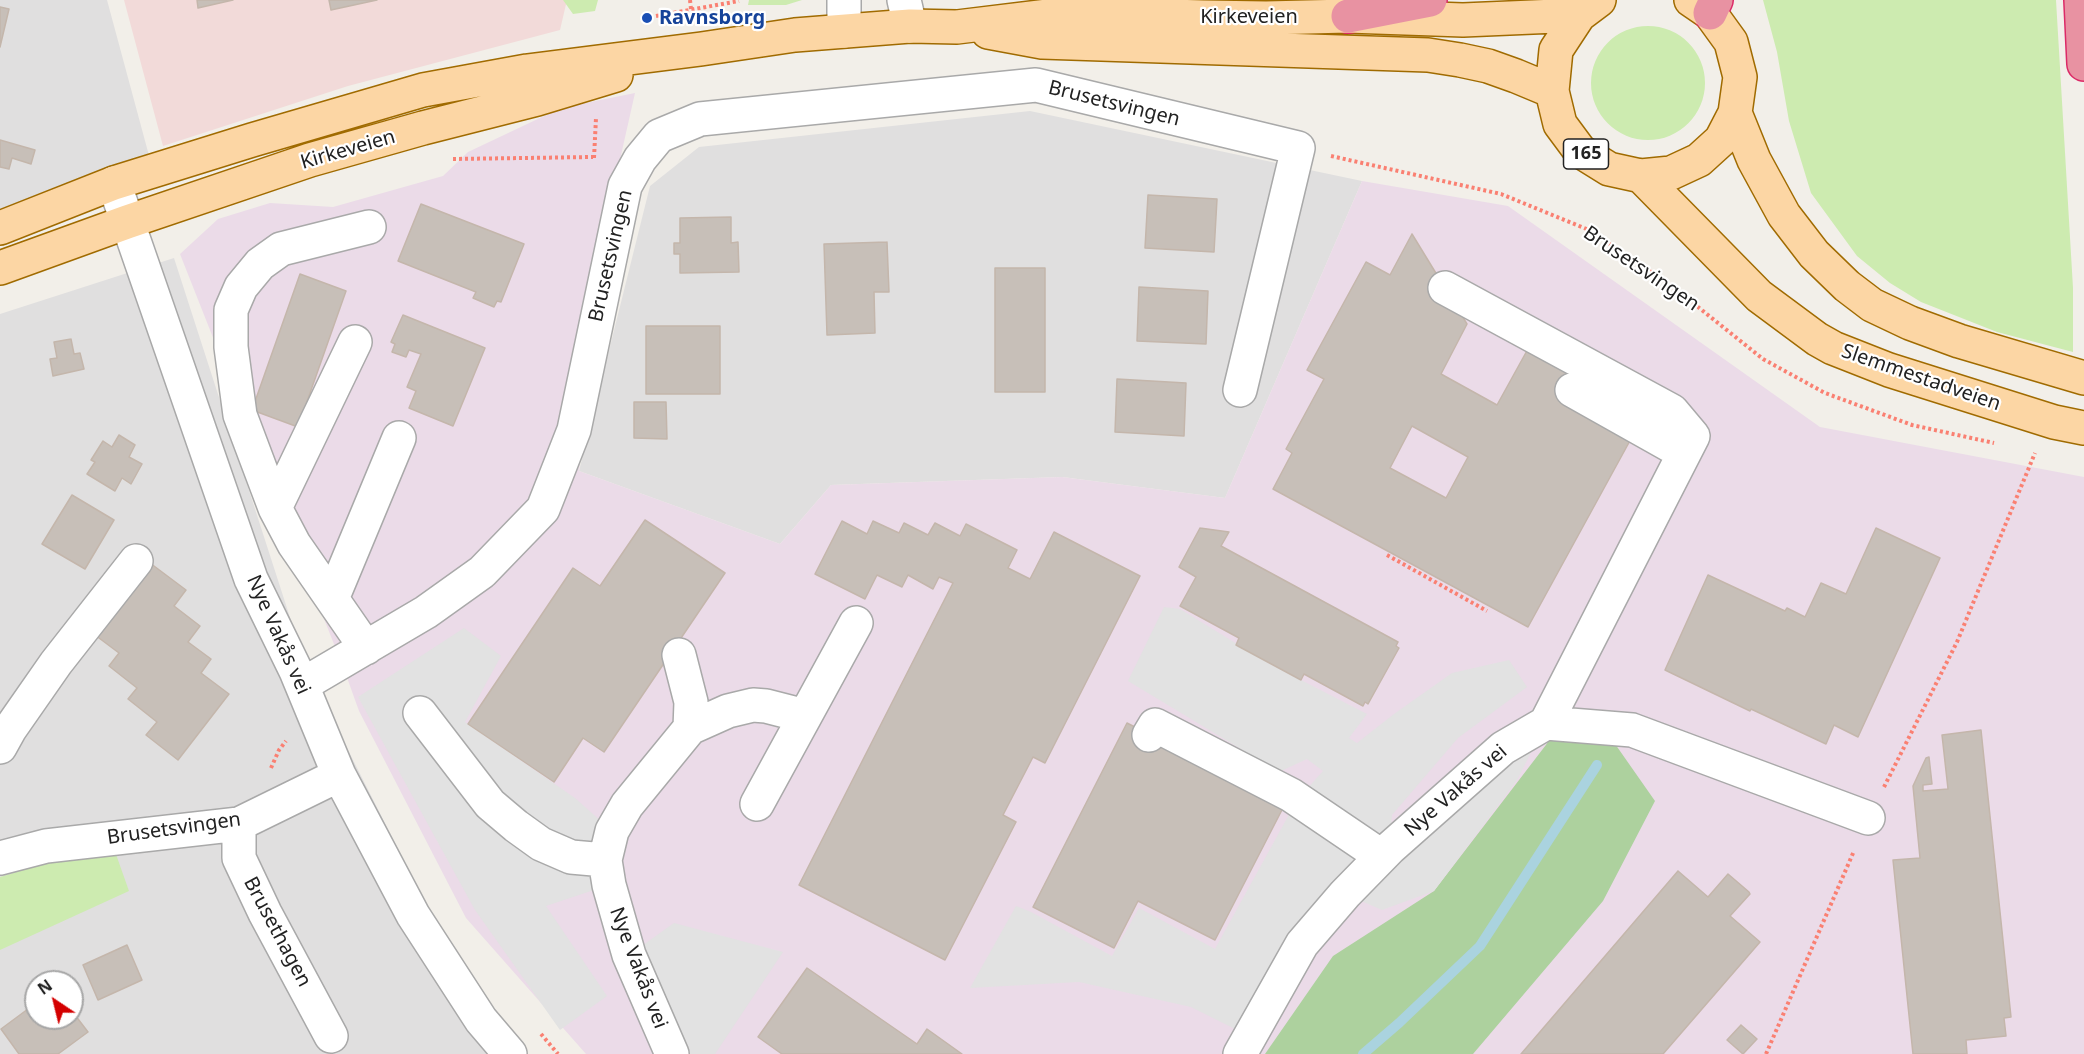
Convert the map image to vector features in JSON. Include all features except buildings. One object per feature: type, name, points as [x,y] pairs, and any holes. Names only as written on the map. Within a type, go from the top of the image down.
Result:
[{"type":"highway","points":[[1348,16],[1430,0]]},
{"type":"highway","points":[[2081,0],[2084,64]]},
{"type":"main road","name":"165","points":[[1589,8],[1556,50],[1551,91],[1560,124],[1580,151],[1608,169],[1641,176],[1671,173],[1699,160],[1721,140],[1735,113],[1740,77],[1731,42],[1706,4]]},
{"type":"main road","name":"Kirkeveien","points":[[957,27],[1072,13],[1266,18],[1348,16],[1463,20],[1589,8]]},
{"type":"main road","name":"Kirkeveien","points":[[0,268],[310,160],[537,99],[701,50],[844,15],[907,13],[957,27],[1042,42],[1428,55],[1488,66],[1551,91]]},
{"type":"main road","name":"Kirkeveien","points":[[0,228],[114,183],[423,90],[527,70],[701,50]]},
{"type":"main road","name":"165","points":[[1735,113],[1754,160],[1776,203],[1795,232],[1831,272],[1872,305],[1930,330],[2084,378]]},
{"type":"main road","name":"Slemmestadveien","points":[[1641,176],[1759,296],[1816,339],[1888,370],[2054,422],[2084,428]]},
{"type":"street","name":"Brusetsvingen","points":[[302,685],[426,612],[482,572],[543,509],[574,430],[625,186],[640,159],[659,136],[700,118],[1036,86],[1298,148]]},
{"type":"street","points":[[1240,390],[1298,148]]},
{"type":"street","name":"Nye Vakås vei","points":[[114,183],[252,579],[302,685],[339,775],[413,915],[481,1020],[510,1054]]},
{"type":"street","points":[[366,648],[294,544],[275,508],[240,415],[231,347],[231,310],[241,287],[260,264],[281,249],[369,227]]},
{"type":"street","points":[[1445,288],[1672,411],[1693,436],[1546,723],[1632,730],[1868,818]]},
{"type":"street","points":[[275,508],[355,342]]},
{"type":"street","points":[[1572,390],[1684,453]]},
{"type":"street","points":[[332,599],[399,438]]},
{"type":"street","points":[[0,747],[56,663],[136,561]]},
{"type":"street","points":[[757,804],[856,623]]},
{"type":"street","points":[[679,655],[691,702],[690,728],[728,711],[753,705],[805,716]]},
{"type":"street","points":[[420,713],[490,804],[516,826],[541,844],[571,857],[605,860]]},
{"type":"street","name":"Nye Vakås vei","points":[[1240,1054],[1302,944],[1345,894],[1381,856],[1503,748],[1546,723]]},
{"type":"street","points":[[1149,735],[1155,725],[1292,795],[1381,856]]},
{"type":"street","name":"Nye Vakås vei","points":[[672,1054],[629,955],[609,885],[605,860],[612,831],[627,805],[690,728]]},
{"type":"street","name":"Brusetsvingen","points":[[0,858],[46,846],[239,824],[339,775]]},
{"type":"street","name":"Brusethagen","points":[[239,824],[239,858],[265,913],[331,1036]]},
{"type":"path","points":[[690,0],[691,9]]},
{"type":"path","points":[[646,18],[739,1]]},
{"type":"path","name":"Brusetsvingen","points":[[1298,148],[1501,194],[1589,230],[1672,287],[1763,359],[1825,393],[1912,425],[2002,445]]},
{"type":"path","points":[[449,159],[593,157]]},
{"type":"path","points":[[2024,450],[2045,455]]},
{"type":"path","points":[[1766,1054],[1868,818],[1957,642],[2035,453]]},
{"type":"path","points":[[1387,555],[1487,611]]},
{"type":"shaded area","points":[[0,0],[107,0],[151,163],[0,216]]},
{"type":"shaded area","points":[[124,0],[567,0],[560,30],[348,86],[163,146]]},
{"type":"shaded area","points":[[635,93],[612,195],[579,471],[780,544],[831,485],[1062,477],[1225,498],[1362,181],[1508,206],[1820,427],[2084,477],[2084,1054],[586,1054],[466,918],[359,711],[180,254],[218,219],[270,203],[333,207],[443,176],[468,152],[561,108]]},
{"type":"shaded area","points":[[1030,111],[1362,181],[1225,498],[1062,477],[831,485],[780,544],[579,471],[650,186],[699,147]]},
{"type":"shaded area","points":[[174,258],[306,667],[476,1003],[522,1054],[0,1054],[0,314]]},
{"type":"shaded area","points":[[1164,607],[1180,609],[1268,663],[1367,714],[1349,738],[1357,743],[1452,673],[1509,660],[1527,687],[1458,738],[1392,815],[1390,847],[1546,723],[1517,780],[1434,891],[1382,910],[1345,894],[1249,1036],[1191,1007],[1079,982],[970,988],[1016,906],[1112,956],[1139,908],[1215,949],[1297,800],[1323,771],[1307,759],[1279,772],[1128,681]]},
{"type":"shaded area","points":[[464,628],[501,656],[465,722],[575,798],[612,831],[609,885],[546,906],[607,996],[560,1030],[475,910],[358,697]]},
{"type":"shaded area","points":[[674,923],[783,952],[715,1054],[672,1054],[629,955]]},
{"type":"green space","points":[[563,0],[598,0],[595,11],[573,14]]},
{"type":"green space","points":[[749,0],[802,0],[786,5],[748,5]]},
{"type":"green space","points":[[1763,0],[2056,0],[2073,288],[2073,352],[1997,332],[1921,302],[1890,283],[1857,256],[1811,193],[1789,121],[1777,52]]},
{"type":"green space","points":[[1648,26],[1670,31],[1688,43],[1700,61],[1705,83],[1700,105],[1688,123],[1670,135],[1648,140],[1626,135],[1608,123],[1596,105],[1591,83],[1596,61],[1608,43],[1626,31]]},
{"type":"green space","points":[[1552,737],[1613,741],[1655,801],[1603,901],[1473,1054],[1265,1054],[1333,956],[1434,891]]},
{"type":"green space","points":[[112,843],[129,891],[0,950],[0,877]]},
{"type":"waterway","points":[[1363,1054],[1480,946],[1597,765]]},
{"type":"place","name":"Ravnsborg","points":[[647,18]]}]
